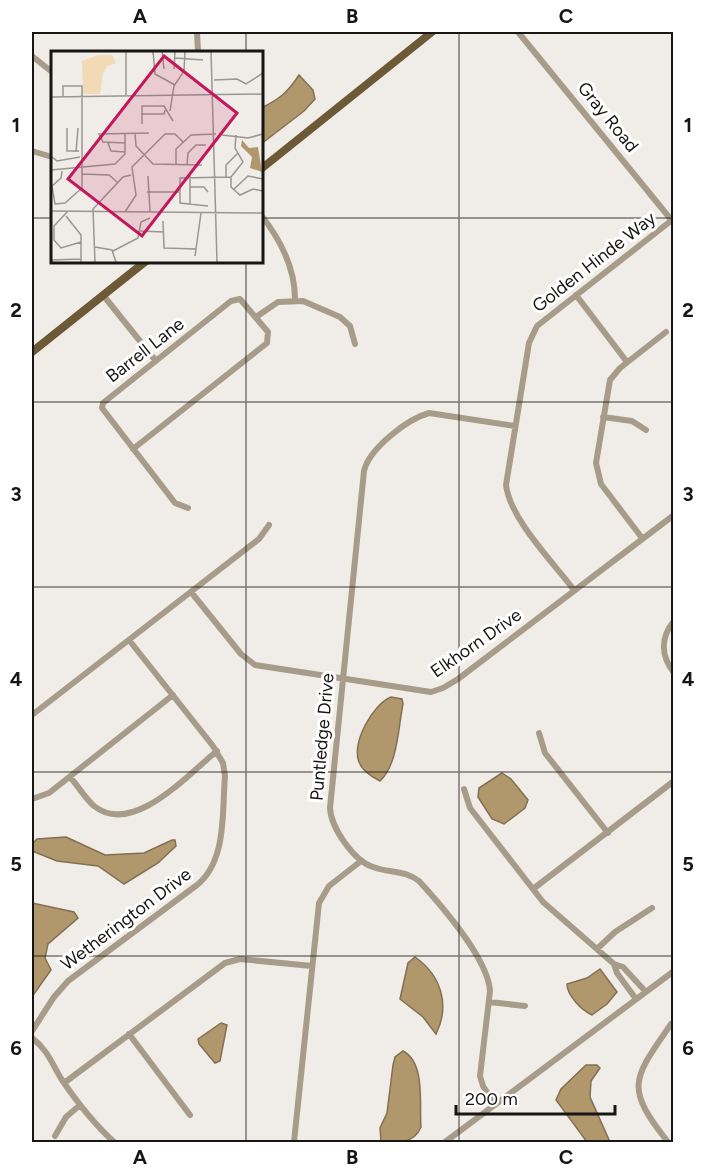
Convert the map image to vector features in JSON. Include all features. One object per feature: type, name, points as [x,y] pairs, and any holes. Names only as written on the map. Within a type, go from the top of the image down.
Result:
[{"type":"main road","points":[[262,168],[432,32]]},
{"type":"main road","points":[[32,352],[145,262]]},
{"type":"street","points":[[198,32],[198,51]]},
{"type":"street","name":"Gray Road","points":[[518,32],[673,221]]},
{"type":"street","points":[[32,56],[51,71]]},
{"type":"street","points":[[32,151],[51,157]]},
{"type":"street","points":[[262,216],[277,237],[292,272],[295,299]]},
{"type":"street","name":"Golden Hinde Way","points":[[574,590],[510,504],[506,486],[532,333],[576,295],[673,221]]},
{"type":"street","points":[[103,295],[156,361]]},
{"type":"street","points":[[576,295],[627,362]]},
{"type":"street","name":"Barrell Lane","points":[[188,508],[175,503],[102,408],[103,403],[234,299],[242,301],[256,317]]},
{"type":"street","points":[[133,449],[267,344],[268,332],[256,317],[279,302],[295,299],[340,317],[350,326],[355,344]]},
{"type":"street","points":[[642,538],[604,489],[597,475],[596,463],[610,380],[627,362],[666,332]]},
{"type":"street","name":"Puntledge Drive","points":[[361,861],[334,826],[330,815],[368,458],[380,445],[417,417],[429,413],[515,426]]},
{"type":"street","points":[[603,417],[632,421],[646,430]]},
{"type":"street","name":"Elkhorn Drive","points":[[191,591],[249,661],[261,666],[421,691],[442,688],[674,514]]},
{"type":"street","points":[[32,715],[259,539],[269,525]]},
{"type":"street","points":[[674,621],[663,639],[667,664],[674,673]]},
{"type":"street","name":"Wetherington Drive","points":[[32,1031],[54,997],[68,981],[197,885],[210,872],[217,855],[225,776],[223,763],[217,751],[129,640]]},
{"type":"street","points":[[32,799],[49,793],[173,695]]},
{"type":"street","points":[[539,733],[545,753],[608,832]]},
{"type":"street","points":[[70,777],[94,806],[110,814],[128,815],[149,805],[217,751]]},
{"type":"street","points":[[533,889],[674,782]]},
{"type":"street","points":[[464,789],[470,808],[543,902],[614,964],[623,967],[646,992]]},
{"type":"street","points":[[294,1143],[321,897],[329,886],[361,861],[373,867],[408,874],[421,884],[481,959],[488,977],[489,1002],[480,1076],[483,1086],[495,1105]]},
{"type":"street","points":[[598,948],[615,932],[652,908]]},
{"type":"street","points":[[64,1083],[230,961],[240,959],[312,966]]},
{"type":"street","points":[[614,964],[616,973],[636,999]]},
{"type":"street","points":[[445,1143],[674,971]]},
{"type":"street","points":[[489,1002],[525,1006]]},
{"type":"street","points":[[668,1143],[642,1107],[638,1082],[646,1060],[671,1024]]},
{"type":"street","points":[[129,1034],[190,1115]]},
{"type":"street","points":[[32,1038],[49,1055],[64,1083],[80,1105],[114,1143]]},
{"type":"street","points":[[55,1136],[66,1117],[80,1105]]},
{"type":"shaded area","points":[[299,75],[313,90],[315,99],[304,111],[262,143],[262,107],[291,86]]},
{"type":"shaded area","points":[[391,697],[402,699],[403,704],[394,755],[386,774],[380,781],[360,765],[357,754],[358,745],[365,725],[377,707]]},
{"type":"shaded area","points":[[502,773],[511,779],[528,800],[525,808],[504,824],[492,819],[478,797],[479,788]]},
{"type":"shaded area","points":[[66,837],[105,855],[144,853],[172,840],[175,840],[176,846],[158,863],[124,884],[98,866],[57,861],[32,851],[32,844],[37,839]]},
{"type":"shaded area","points":[[32,903],[74,912],[78,918],[48,944],[45,958],[51,970],[32,997]]},
{"type":"shaded area","points":[[415,957],[432,973],[441,992],[442,1013],[436,1034],[423,1017],[400,999],[408,963]]},
{"type":"shaded area","points":[[600,969],[617,992],[607,1004],[592,1015],[575,1002],[569,993],[567,984],[587,978]]},
{"type":"shaded area","points":[[221,1023],[227,1025],[220,1061],[215,1063],[199,1044],[198,1039]]},
{"type":"shaded area","points":[[403,1051],[415,1065],[418,1075],[421,1127],[414,1137],[404,1141],[381,1142],[380,1128],[387,1113],[393,1065],[395,1057]]},
{"type":"shaded area","points":[[586,1065],[597,1065],[600,1068],[591,1081],[590,1097],[610,1142],[587,1142],[556,1100],[561,1089]]}]
